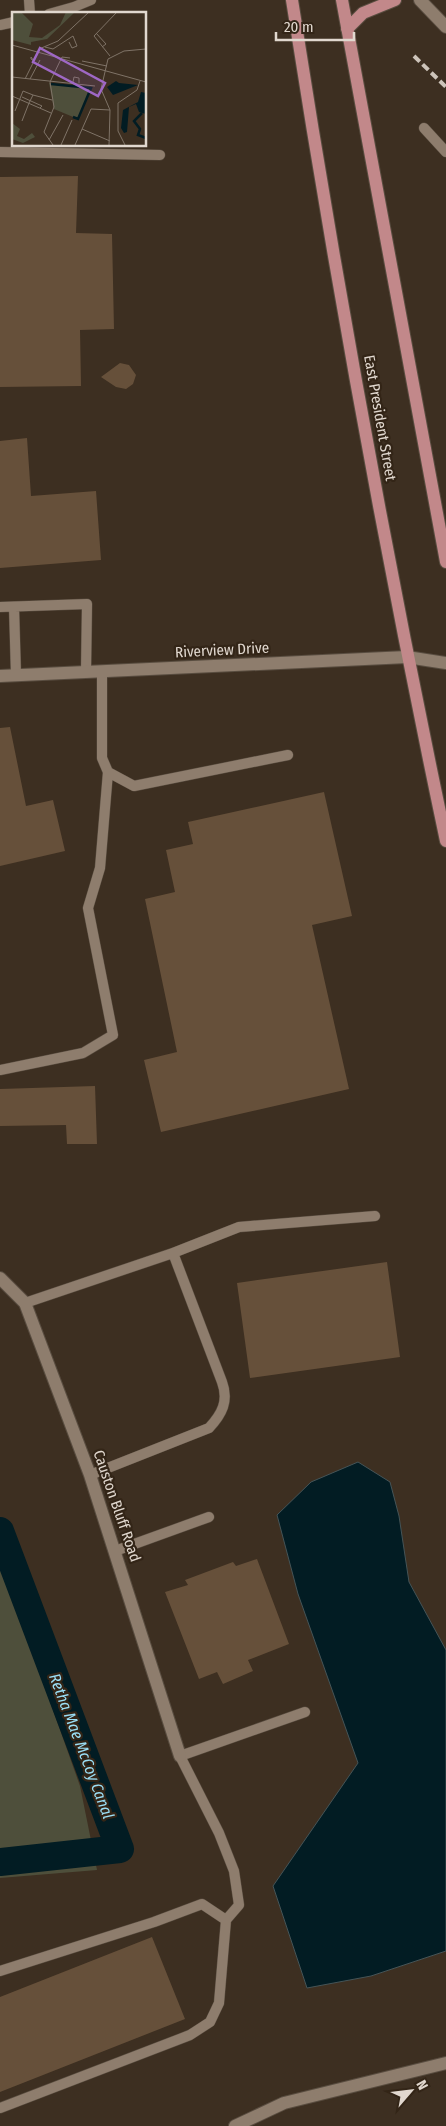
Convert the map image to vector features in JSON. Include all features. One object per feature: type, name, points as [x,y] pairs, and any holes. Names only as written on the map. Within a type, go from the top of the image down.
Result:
[{"type":"main road","name":"East President Street","points":[[292,0],[324,209],[407,657],[446,841]]},
{"type":"main road","points":[[342,0],[446,562]]},
{"type":"main road","points":[[347,29],[363,13],[395,0]]},
{"type":"street","points":[[420,0],[446,27]]},
{"type":"street","name":"Riverview Drive","points":[[0,676],[407,657],[446,663]]},
{"type":"street","name":"Causton Bluff Road","points":[[0,1278],[25,1303],[90,1475],[180,1756]]},
{"type":"street","points":[[235,2126],[284,2104],[446,2063]]},
{"type":"lane","points":[[57,12],[74,8],[91,0]]},
{"type":"lane","points":[[424,128],[446,152]]},
{"type":"lane","points":[[0,152],[160,155]]},
{"type":"lane","points":[[0,607],[87,604],[86,672]]},
{"type":"lane","points":[[14,607],[16,675]]},
{"type":"lane","points":[[0,1070],[83,1053],[113,1036],[88,908],[100,868],[108,772],[102,758],[102,671]]},
{"type":"lane","points":[[108,772],[134,786],[288,755]]},
{"type":"lane","points":[[25,1303],[173,1253],[239,1227],[376,1216]]},
{"type":"lane","points":[[90,1475],[209,1428],[222,1414],[226,1392],[173,1253]]},
{"type":"lane","points":[[115,1551],[209,1517]]},
{"type":"lane","points":[[0,2108],[190,2034],[210,2022],[219,2003],[226,1920],[239,1905],[234,1871],[219,1834],[180,1756],[304,1712]]},
{"type":"lane","points":[[0,1971],[154,1922],[202,1904],[226,1920]]},
{"type":"green space","points":[[0,1561],[80,1786],[97,1870],[0,1878]]},
{"type":"water","points":[[358,1462],[390,1482],[399,1516],[409,1582],[446,1650],[446,1951],[371,1976],[307,1988],[273,1886],[358,1763],[298,1594],[277,1515],[311,1482]]},
{"type":"building","points":[[78,176],[76,233],[112,234],[114,329],[80,330],[81,386],[0,387],[0,177]]},
{"type":"building","points":[[120,363],[129,365],[136,375],[133,384],[126,389],[116,387],[101,377]]},
{"type":"building","points":[[27,438],[31,496],[96,491],[101,560],[0,568],[0,441]]},
{"type":"building","points":[[10,727],[26,806],[53,800],[65,851],[0,866],[0,728]]},
{"type":"building","points":[[324,792],[352,916],[312,925],[349,1089],[161,1132],[144,1060],[177,1052],[145,899],[175,892],[166,850],[193,844],[188,822]]},
{"type":"building","points":[[95,1086],[97,1144],[67,1144],[66,1125],[0,1126],[0,1089]]},
{"type":"building","points":[[387,1262],[400,1357],[250,1378],[237,1283]]},
{"type":"building","points":[[257,1559],[289,1644],[248,1660],[253,1671],[223,1684],[217,1672],[199,1679],[165,1592],[188,1585],[185,1580],[233,1562],[236,1566]]},
{"type":"building","points":[[152,1937],[185,2019],[0,2092],[0,1997]]},
{"type":"waterway","name":"Retha Mae McCoy Canal","points":[[0,1531],[120,1849],[0,1862]]},
{"type":"railway","points":[[414,56],[446,87]]}]
